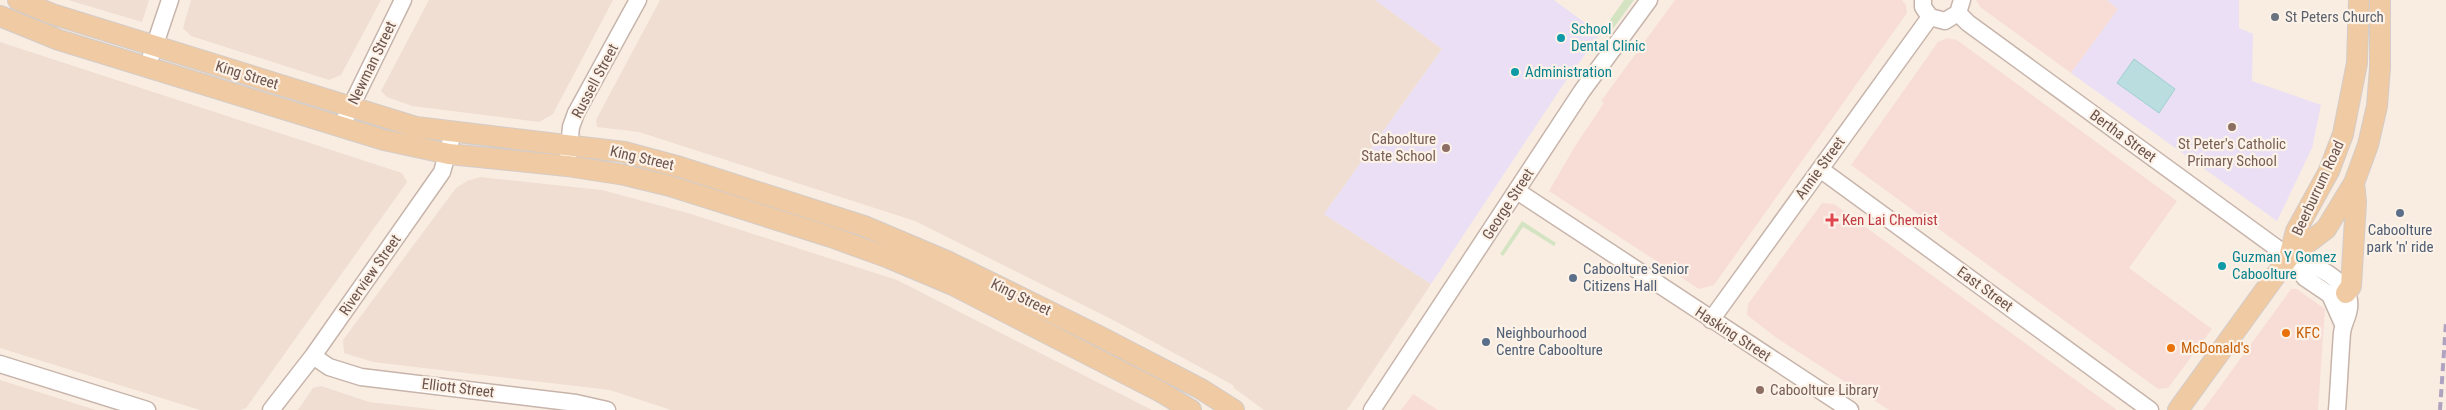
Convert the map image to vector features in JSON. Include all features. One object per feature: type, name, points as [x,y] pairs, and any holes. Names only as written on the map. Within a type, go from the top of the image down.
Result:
[{"type":"main road","name":"King Street","points":[[18,0],[52,14],[416,127],[453,133],[624,152],[652,159],[889,235],[949,262],[1099,336],[1176,376],[1234,410]]},
{"type":"main road","name":"Beerburrum Road","points":[[2289,257],[2296,231],[2329,171],[2343,134],[2356,71],[2359,0]]},
{"type":"main road","name":"Beerburrum Road","points":[[2178,410],[2289,257],[2326,229],[2354,184],[2368,145],[2377,106],[2380,68],[2380,0]]},
{"type":"main road","name":"King Street","points":[[0,16],[36,32],[147,68],[403,145],[449,154],[567,166],[625,175],[670,186],[889,258],[953,285],[1153,388],[1191,410]]},
{"type":"main road","points":[[2346,293],[2351,286],[2356,202],[2354,184]]},
{"type":"street","points":[[147,68],[170,0]]},
{"type":"street","name":"Newman Street","points":[[341,127],[403,0]]},
{"type":"street","name":"Russell Street","points":[[567,166],[571,127],[576,113],[638,0]]},
{"type":"street","name":"George Street","points":[[1372,410],[1582,91],[1649,0]]},
{"type":"street","points":[[1923,0],[1923,7],[1930,17],[1945,22],[1960,7]]},
{"type":"street","name":"Bertha Street","points":[[1960,7],[1968,23],[2289,257]]},
{"type":"street","name":"Annie Street","points":[[1711,320],[1930,17]]},
{"type":"street","name":"Riverview Street","points":[[270,410],[313,356],[442,172],[449,154],[453,133]]},
{"type":"street","name":"East Street","points":[[1820,169],[2150,410]]},
{"type":"street","name":"Hasking Street","points":[[1517,191],[1850,410]]},
{"type":"street","points":[[2289,257],[2315,265],[2332,277],[2346,293],[2349,308],[2343,324],[2337,410]]},
{"type":"street","points":[[2289,257],[2306,278],[2330,295],[2343,324]]},
{"type":"street","name":"Elliott Street","points":[[313,356],[330,367],[361,377],[576,403],[607,410]]},
{"type":"street","points":[[0,364],[148,410]]},
{"type":"shaded area","points":[[68,0],[149,0],[142,22]]},
{"type":"shaded area","points":[[191,0],[381,0],[341,75],[329,80],[191,36],[183,28]]},
{"type":"shaded area","points":[[429,0],[613,0],[553,114],[539,122],[412,106],[387,97],[381,91]]},
{"type":"shaded area","points":[[660,0],[1375,0],[1442,49],[1324,214],[1431,284],[1347,410],[1264,410],[1234,388],[1233,385],[1115,321],[915,221],[639,132],[597,127],[596,120]]},
{"type":"shaded area","name":"Caboolture State School","points":[[1375,0],[1554,0],[1600,34],[1565,82],[1431,284],[1324,214],[1442,49]]},
{"type":"shaded area","points":[[1675,0],[1902,0],[1906,5],[1907,13],[1714,285],[1699,289],[1549,191],[1575,146],[1604,103],[1601,101]]},
{"type":"shaded area","points":[[1976,0],[2107,0],[2118,9],[2071,73],[1980,7]]},
{"type":"shaded area","name":"St Peter's Catholic Primary School","points":[[2107,0],[2239,0],[2239,28],[2253,34],[2252,81],[2321,105],[2312,148],[2277,221],[2071,73],[2118,9]]},
{"type":"shaded area","points":[[1947,38],[1957,40],[2177,201],[2129,268],[2212,329],[2168,388],[2158,389],[1851,165],[1938,42]]},
{"type":"shaded area","points":[[0,42],[402,173],[407,182],[246,408],[241,410],[200,410],[0,348]]},
{"type":"shaded area","points":[[480,177],[602,190],[691,214],[897,280],[1152,410],[671,410],[610,390],[373,362],[344,353],[343,340],[456,188],[467,181]]},
{"type":"shaded area","points":[[1822,203],[1834,204],[2117,410],[1889,410],[1778,339],[1747,315],[1748,304]]},
{"type":"shaded area","points":[[2291,289],[2297,289],[2325,309],[2318,410],[2203,410]]},
{"type":"shaded area","points":[[0,380],[96,410],[0,410]]},
{"type":"shaded area","points":[[321,386],[369,402],[439,410],[298,410],[313,388]]},
{"type":"shaded area","points":[[1413,394],[1438,410],[1401,410]]},
{"type":"green space","points":[[1624,0],[1634,0],[1607,37],[1601,33]]},
{"type":"green space","points":[[1522,221],[1556,243],[1554,246],[1523,227],[1503,256],[1500,254]]},
{"type":"water","points":[[2134,59],[2175,89],[2159,113],[2117,83]]},
{"type":"railway","points":[[2440,410],[2446,322]]},
{"type":"place","name":"St Peters Church","points":[[2275,17]]},
{"type":"place","name":"School Dental Clinic","points":[[1561,38]]},
{"type":"place","name":"Administration","points":[[1515,72]]},
{"type":"place","name":"St Peter's Catholic Primary School","points":[[2232,127]]},
{"type":"place","name":"Caboolture State School","points":[[1446,148]]},
{"type":"place","name":"Caboolture park 'n' ride","points":[[2400,213]]},
{"type":"place","name":"Ken Lai Chemist","points":[[1832,220]]},
{"type":"place","name":"Guzman Y Gomez Caboolture","points":[[2222,266]]},
{"type":"place","name":"Caboolture Senior Citizens Hall","points":[[1573,278]]},
{"type":"place","name":"KFC","points":[[2286,333]]},
{"type":"place","name":"Neighbourhood Centre Caboolture","points":[[1486,342]]},
{"type":"place","name":"McDonald's","points":[[2171,348]]},
{"type":"place","name":"Caboolture Library","points":[[1760,390]]}]
